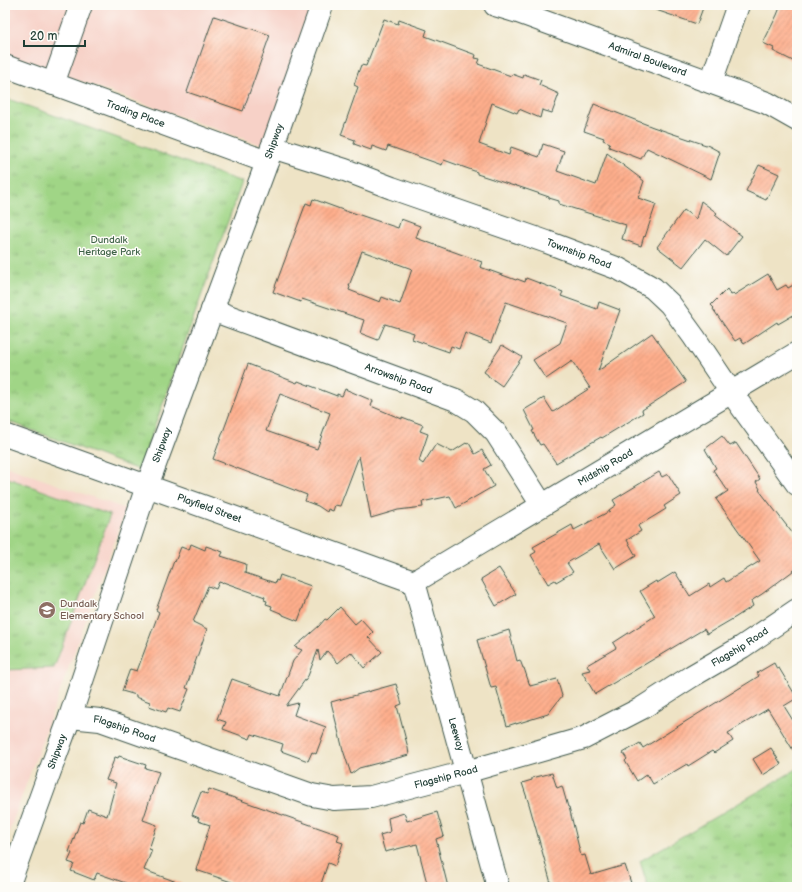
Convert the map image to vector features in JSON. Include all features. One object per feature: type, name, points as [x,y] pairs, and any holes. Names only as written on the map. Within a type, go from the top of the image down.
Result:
[{"type":"street","points":[[53,84],[81,5]]},
{"type":"street","name":"Shipway","points":[[8,887],[70,717],[147,486],[322,5]]},
{"type":"street","name":"Admiral Boulevard","points":[[495,5],[518,12],[767,103],[797,120]]},
{"type":"street","points":[[711,82],[738,5]]},
{"type":"street","name":"Trading Place","points":[[5,66],[53,84],[269,154]]},
{"type":"street","name":"Township Road","points":[[269,154],[345,170],[619,269],[653,288],[670,304],[797,484]]},
{"type":"street","name":"Arrowship Road","points":[[212,310],[456,400],[474,411],[496,433],[542,505]]},
{"type":"street","name":"Midship Road","points":[[414,582],[797,353]]},
{"type":"street","name":"Playfield Street","points":[[5,435],[414,582]]},
{"type":"street","name":"Leeway","points":[[414,582],[498,887]]},
{"type":"street","name":"Flagship Road","points":[[70,717],[100,720],[312,794],[334,799],[371,796],[466,772],[584,738],[642,708],[692,676],[742,647],[797,610]]},
{"type":"shaded area","points":[[5,5],[315,5],[264,146],[68,77],[68,75],[54,69],[52,75],[5,58]]},
{"type":"shaded area","name":"Dundalk Elementary School","points":[[5,466],[126,509],[5,843]]},
{"type":"green space","name":"Dundalk Heritage Park","points":[[5,98],[242,182],[139,470],[5,420]]},
{"type":"green space","name":"Dundalk Elementary School","points":[[5,477],[110,515],[54,668],[5,670]]},
{"type":"green space","points":[[797,769],[797,887],[648,887],[640,861]]},
{"type":"building","points":[[651,5],[704,5],[697,24],[650,8]]},
{"type":"building","points":[[781,5],[797,5],[797,63],[773,51],[774,48],[763,43]]},
{"type":"building","points":[[214,16],[270,35],[243,111],[187,92]]},
{"type":"building","points":[[384,19],[398,24],[399,20],[427,30],[425,36],[476,55],[475,58],[480,59],[478,64],[511,76],[512,74],[523,78],[524,74],[541,80],[539,85],[559,94],[552,113],[542,110],[540,118],[519,109],[517,113],[492,103],[479,144],[509,155],[511,147],[539,157],[543,144],[564,151],[557,171],[596,185],[607,153],[644,181],[638,198],[656,204],[641,246],[622,239],[626,225],[559,204],[559,201],[549,197],[477,174],[477,172],[444,160],[442,165],[388,146],[386,151],[372,146],[371,150],[354,144],[355,140],[341,135],[358,87],[354,85],[358,73],[361,65],[366,66]]},
{"type":"building","points":[[594,104],[653,127],[709,146],[720,152],[711,179],[647,148],[641,159],[609,147],[610,143],[603,140],[604,138],[584,131]]},
{"type":"building","points":[[759,165],[779,174],[766,200],[746,191]]},
{"type":"building","points":[[313,199],[398,228],[401,219],[420,226],[416,238],[482,262],[480,267],[516,280],[525,282],[526,278],[563,292],[561,296],[597,309],[599,302],[620,310],[598,371],[652,333],[686,382],[642,410],[643,413],[602,438],[601,437],[556,463],[543,444],[540,445],[532,431],[534,430],[524,410],[544,398],[553,412],[590,388],[572,361],[546,379],[533,360],[560,343],[567,323],[506,302],[491,343],[465,333],[459,349],[451,346],[449,352],[412,339],[414,333],[385,324],[378,340],[360,333],[364,320],[302,299],[301,302],[273,292],[306,203],[311,205]],"holes":[[[362,251],[412,269],[400,304],[382,297],[380,302],[349,290],[349,286]]]},
{"type":"building","points":[[701,201],[717,213],[715,215],[742,236],[726,256],[705,239],[683,267],[657,247],[684,210],[696,219]]},
{"type":"building","points":[[768,274],[777,290],[786,285],[788,288],[797,283],[797,313],[778,324],[777,322],[744,344],[740,338],[735,341],[711,305],[727,289],[731,295],[734,295]]},
{"type":"building","points":[[502,345],[522,357],[502,386],[484,372]]},
{"type":"building","points":[[248,364],[297,383],[298,381],[337,396],[337,394],[342,396],[345,389],[373,401],[371,406],[402,419],[402,417],[423,425],[420,431],[428,434],[419,461],[423,464],[436,444],[452,452],[466,443],[469,443],[475,454],[482,450],[491,465],[484,469],[494,486],[456,508],[450,496],[422,502],[423,507],[398,510],[371,518],[359,456],[340,506],[335,505],[333,511],[328,509],[327,512],[318,506],[305,501],[307,495],[213,459]],"holes":[[[280,394],[330,413],[317,449],[266,431]]]},
{"type":"building","points":[[722,436],[730,446],[736,443],[760,479],[756,482],[760,489],[759,490],[797,539],[797,568],[751,601],[753,606],[736,617],[707,634],[704,629],[595,694],[582,672],[590,670],[587,665],[616,648],[613,643],[655,616],[640,591],[675,572],[690,596],[709,584],[710,587],[724,578],[726,582],[760,561],[716,499],[728,491],[713,470],[716,468],[705,449]]},
{"type":"building","points":[[659,472],[662,477],[668,474],[681,495],[664,506],[666,509],[638,526],[641,531],[627,540],[636,556],[615,569],[599,544],[567,563],[573,572],[556,582],[555,580],[548,584],[531,555],[536,552],[533,547],[572,525],[574,530],[610,511],[609,510],[616,505],[613,500]]},
{"type":"building","points":[[191,544],[205,550],[206,546],[223,552],[221,556],[246,564],[245,573],[275,583],[276,580],[278,581],[280,575],[311,586],[298,621],[271,609],[272,606],[266,604],[267,601],[264,600],[265,597],[223,582],[219,582],[216,589],[208,586],[193,622],[207,629],[186,688],[189,689],[180,712],[168,708],[166,712],[149,706],[150,702],[136,697],[136,695],[122,691],[130,669],[137,671],[159,612],[156,610],[174,561],[175,562],[181,547],[189,550]]},
{"type":"building","points":[[499,568],[516,594],[496,606],[481,579]]},
{"type":"building","points":[[340,607],[355,624],[361,619],[373,632],[368,637],[382,652],[364,668],[351,652],[338,663],[327,651],[320,660],[318,650],[308,676],[286,706],[298,703],[294,715],[326,727],[316,754],[312,752],[308,761],[281,751],[283,744],[252,734],[250,739],[223,729],[226,722],[217,719],[232,679],[280,696],[293,661],[302,650],[295,647]]},
{"type":"building","points":[[509,630],[517,661],[520,660],[530,686],[557,679],[562,696],[548,714],[507,726],[496,687],[491,688],[477,640]]},
{"type":"building","points":[[774,663],[777,669],[779,668],[797,698],[784,706],[797,727],[797,747],[793,750],[768,709],[728,733],[733,741],[714,753],[712,751],[688,766],[687,764],[653,784],[647,774],[637,781],[625,761],[627,759],[623,753],[640,743],[643,748],[759,676],[757,673]]},
{"type":"building","points":[[396,684],[402,704],[397,706],[409,755],[359,768],[351,774],[343,750],[331,702]]},
{"type":"building","points":[[771,748],[781,764],[763,775],[753,759]]},
{"type":"building","points":[[119,756],[146,765],[145,768],[159,772],[143,820],[157,825],[149,849],[152,850],[144,870],[185,885],[184,887],[137,887],[97,873],[94,880],[71,871],[74,864],[68,862],[72,853],[69,852],[80,822],[83,823],[88,809],[107,816],[116,783],[106,780],[115,757],[118,758]]},
{"type":"building","points":[[552,773],[557,788],[562,786],[569,807],[581,856],[585,855],[591,875],[625,865],[631,883],[618,887],[552,887],[522,783],[532,780],[532,778]]},
{"type":"building","points":[[209,789],[339,835],[337,841],[343,843],[335,866],[328,863],[320,887],[246,887],[196,870],[210,825],[198,821],[199,818],[192,815],[201,792],[207,794]]},
{"type":"building","points":[[437,812],[444,836],[436,839],[448,887],[428,887],[417,844],[385,852],[380,835],[390,832],[388,818],[404,813],[407,821]]},
{"type":"place","name":"Dundalk Elementary School","points":[[47,610]]}]
